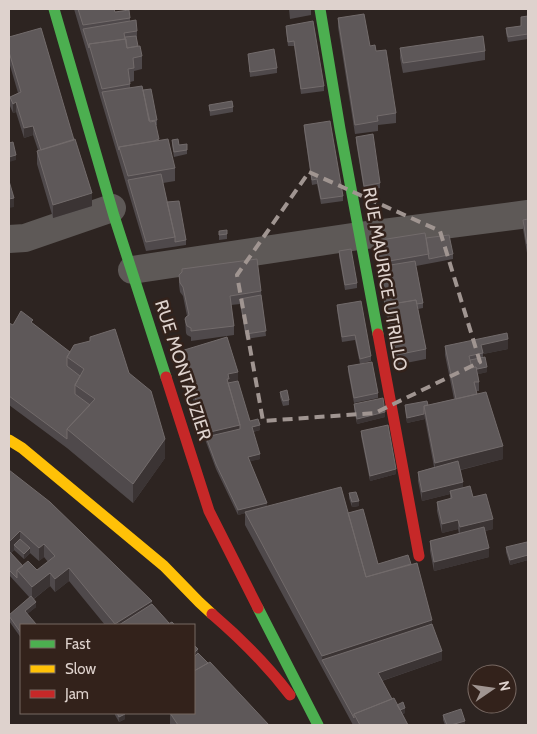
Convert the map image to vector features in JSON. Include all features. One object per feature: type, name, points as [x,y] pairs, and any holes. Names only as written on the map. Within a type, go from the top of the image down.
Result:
[{"type":"street","name":"RUE MONTAUZIER","points":[[54,9],[112,208],[209,511],[318,725]]},
{"type":"street","name":"RUE MAURICE UTRILLO","points":[[320,9],[340,130],[418,556]]},
{"type":"street","points":[[9,239],[25,238],[112,208]]},
{"type":"street","points":[[132,270],[359,236],[528,214]]},
{"type":"street","points":[[9,440],[22,448],[164,566],[199,602],[235,634],[279,681],[313,725]]},
{"type":"highlighted area","points":[[309,172],[440,231],[480,362],[375,413],[263,421],[237,275]]},
{"type":"building","points":[[78,9],[114,9],[115,12],[129,10],[130,18],[83,25]]},
{"type":"building","points":[[364,14],[370,46],[375,45],[376,51],[386,50],[396,113],[377,116],[378,121],[355,125],[338,18]]},
{"type":"building","points":[[528,16],[528,34],[508,37],[506,28],[521,26],[521,17]]},
{"type":"building","points":[[136,20],[137,31],[124,33],[125,39],[89,44],[89,48],[83,29]]},
{"type":"building","points":[[313,21],[324,86],[301,89],[294,41],[288,42],[286,26]]},
{"type":"building","points":[[41,28],[74,140],[41,150],[33,126],[24,128],[16,102],[13,104],[10,97],[21,92],[9,52],[9,37]]},
{"type":"building","points":[[136,36],[138,46],[127,48],[125,37]]},
{"type":"building","points":[[483,36],[485,51],[403,63],[400,48]]},
{"type":"building","points":[[126,39],[127,48],[140,46],[142,56],[133,58],[134,68],[128,69],[130,84],[102,89],[89,44]]},
{"type":"building","points":[[274,49],[277,68],[250,72],[248,54]]},
{"type":"building","points":[[142,86],[150,122],[155,121],[159,139],[119,147],[119,150],[102,92]]},
{"type":"building","points":[[151,89],[157,120],[149,121],[143,90]]},
{"type":"building","points":[[232,101],[233,107],[210,111],[209,105]]},
{"type":"building","points":[[330,121],[343,196],[321,199],[317,179],[312,180],[304,125]]},
{"type":"building","points":[[373,134],[380,183],[364,186],[356,137]]},
{"type":"building","points":[[75,139],[92,193],[53,205],[37,151]]},
{"type":"building","points":[[168,139],[175,168],[128,176],[119,147]]},
{"type":"building","points":[[178,139],[179,145],[187,144],[187,150],[174,152],[172,140]]},
{"type":"building","points":[[13,142],[16,155],[9,157],[9,143]]},
{"type":"building","points":[[161,174],[175,237],[146,242],[128,180]]},
{"type":"building","points":[[9,181],[14,198],[9,199]]},
{"type":"building","points":[[179,201],[186,240],[175,242],[167,202]]},
{"type":"building","points":[[528,219],[528,244],[527,244],[523,220]]},
{"type":"building","points":[[227,230],[227,234],[219,235],[219,231]]},
{"type":"building","points":[[425,233],[429,254],[378,263],[374,241]]},
{"type":"building","points":[[449,235],[453,254],[429,259],[426,238]]},
{"type":"building","points":[[351,249],[357,283],[345,285],[339,251]]},
{"type":"building","points":[[257,259],[261,291],[230,296],[234,326],[191,331],[185,319],[189,315],[183,287],[180,283],[179,275],[182,269]]},
{"type":"building","points":[[415,261],[423,303],[417,304],[416,300],[386,305],[386,309],[378,267]]},
{"type":"building","points":[[261,295],[266,331],[246,334],[240,299]]},
{"type":"building","points":[[416,300],[426,349],[396,355],[386,305]]},
{"type":"building","points":[[361,301],[371,356],[360,359],[355,335],[342,337],[337,305]]},
{"type":"building","points":[[21,311],[33,320],[31,322],[70,352],[67,357],[67,366],[80,376],[75,385],[75,394],[90,405],[67,429],[67,439],[9,396],[9,323],[13,325]]},
{"type":"building","points":[[115,329],[129,373],[151,391],[165,439],[133,484],[67,429],[95,399],[75,385],[84,369],[67,357],[74,345],[90,341],[90,337]]},
{"type":"building","points":[[507,333],[508,339],[481,345],[483,353],[469,356],[472,368],[476,367],[479,382],[474,382],[477,394],[456,399],[445,346]]},
{"type":"building","points":[[227,337],[238,372],[228,374],[229,379],[227,379],[240,425],[206,433],[181,351]]},
{"type":"building","points":[[485,357],[487,367],[472,368],[470,360]]},
{"type":"building","points":[[372,362],[378,393],[354,398],[348,366]]},
{"type":"building","points":[[238,381],[250,421],[258,419],[260,425],[252,427],[260,454],[248,457],[267,503],[238,510],[216,464],[206,437],[240,429],[228,383]]},
{"type":"building","points":[[287,390],[289,400],[283,401],[280,392]]},
{"type":"building","points":[[486,392],[503,446],[435,463],[424,406]]},
{"type":"building","points":[[383,398],[385,412],[357,419],[354,404]]},
{"type":"building","points":[[427,401],[428,405],[424,406],[424,414],[407,418],[405,405]]},
{"type":"building","points":[[388,425],[396,469],[370,476],[361,431]]},
{"type":"building","points":[[458,461],[463,482],[422,492],[418,472]]},
{"type":"building","points":[[9,470],[50,502],[152,601],[115,624],[69,568],[55,579],[50,573],[32,587],[17,570],[28,561],[37,570],[55,556],[44,544],[39,548],[20,531],[9,542]]},
{"type":"building","points":[[470,486],[473,497],[486,494],[493,519],[460,527],[458,520],[442,524],[437,502],[452,498],[450,491]]},
{"type":"building","points":[[341,487],[366,577],[417,563],[432,620],[322,656],[245,512]]},
{"type":"building","points":[[356,492],[359,501],[352,502],[349,493]]},
{"type":"building","points":[[363,509],[378,564],[408,555],[411,564],[366,577],[348,513]]},
{"type":"building","points":[[484,527],[489,548],[434,562],[430,541]]},
{"type":"building","points":[[20,539],[30,548],[24,554],[14,545]]},
{"type":"building","points":[[527,542],[528,555],[510,560],[506,547]]},
{"type":"building","points":[[9,551],[23,566],[17,570],[17,578],[9,570]]},
{"type":"building","points":[[31,596],[36,602],[25,611],[36,624],[20,624],[20,632],[9,615]]},
{"type":"building","points":[[152,604],[169,623],[168,624],[121,624]]},
{"type":"building","points":[[432,624],[442,651],[378,673],[392,699],[354,714],[354,718],[322,660]]},
{"type":"building","points":[[198,653],[208,663],[195,670],[195,656]]},
{"type":"building","points":[[210,662],[269,725],[178,725],[171,714],[195,714],[195,670]]},
{"type":"building","points":[[394,698],[408,725],[360,725],[354,714]]},
{"type":"building","points":[[403,702],[405,708],[400,710],[397,705]]},
{"type":"building","points":[[461,709],[465,721],[447,725],[443,715]]},
{"type":"traffic: fast","points":[[54,9],[114,216],[166,377]]},
{"type":"traffic: fast","points":[[320,9],[378,334]]},
{"type":"traffic: fast","points":[[258,608],[318,725]]},
{"type":"traffic: slow","points":[[9,440],[22,448],[164,566],[212,614]]},
{"type":"traffic: jam","points":[[378,334],[419,556]]},
{"type":"traffic: jam","points":[[166,377],[209,511],[258,608]]},
{"type":"traffic: jam","points":[[212,614],[253,652],[290,695]]}]
